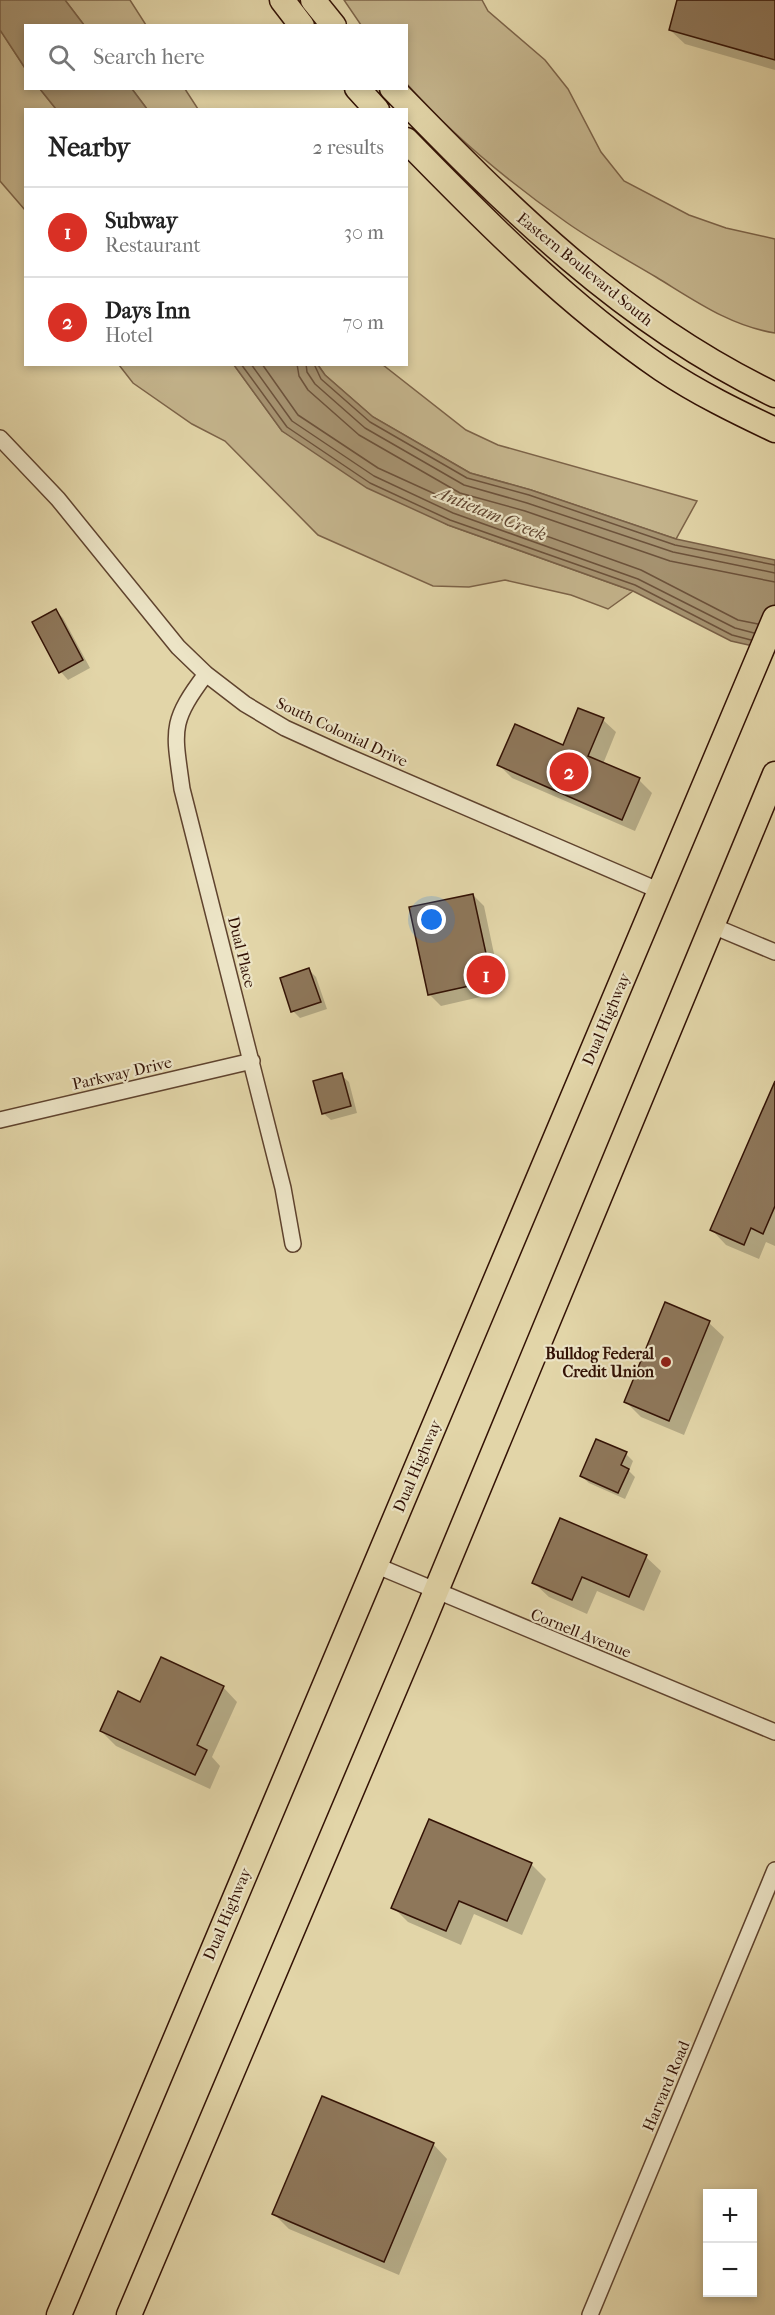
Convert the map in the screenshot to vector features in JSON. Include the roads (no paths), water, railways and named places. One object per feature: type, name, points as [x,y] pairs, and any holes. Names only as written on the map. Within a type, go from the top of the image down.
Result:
[{"type":"main road","points":[[282,0],[300,24]]},
{"type":"main road","points":[[313,0],[332,24]]},
{"type":"main road","points":[[359,90],[375,108]]},
{"type":"main road","name":"Eastern Boulevard South","points":[[393,90],[404,108]]},
{"type":"main road","name":"Eastern Boulevard South","points":[[412,121],[550,244],[613,296],[681,345],[775,395]]},
{"type":"main road","name":"Eastern Boulevard South","points":[[408,142],[465,200],[592,317],[663,370],[715,401],[775,430]]},
{"type":"main road","name":"Dual Highway","points":[[58,2315],[775,618]]},
{"type":"main road","points":[[129,2315],[435,1592],[775,774]]},
{"type":"street","name":"South Colonial Drive","points":[[0,438],[58,499],[152,618],[206,674],[244,704],[285,728],[660,891]]},
{"type":"street","name":"Dual Place","points":[[206,674],[187,699],[177,720],[176,744],[182,789],[283,1188],[293,1244]]},
{"type":"street","points":[[713,926],[775,952]]},
{"type":"street","name":"Parkway Drive","points":[[0,1120],[252,1061]]},
{"type":"street","name":"Cornell Avenue","points":[[375,1565],[775,1732]]},
{"type":"street","name":"Harvard Road","points":[[590,2315],[775,1870]]},
{"type":"water","points":[[0,0],[65,0],[83,24],[24,24],[24,66],[0,30]]},
{"type":"water","points":[[41,90],[133,90],[146,108],[55,108]]},
{"type":"water","name":"Antietam Creek","points":[[235,366],[319,366],[325,375],[373,417],[470,473],[531,490],[676,539],[775,560],[775,651],[731,641],[633,591],[448,525],[367,488],[282,431]]},
{"type":"place","name":"Days Inn","points":[[569,772]]},
{"type":"place","name":"Subway","points":[[486,975]]},
{"type":"place","name":"Bulldog Federal Credit Union","points":[[666,1362]]}]
